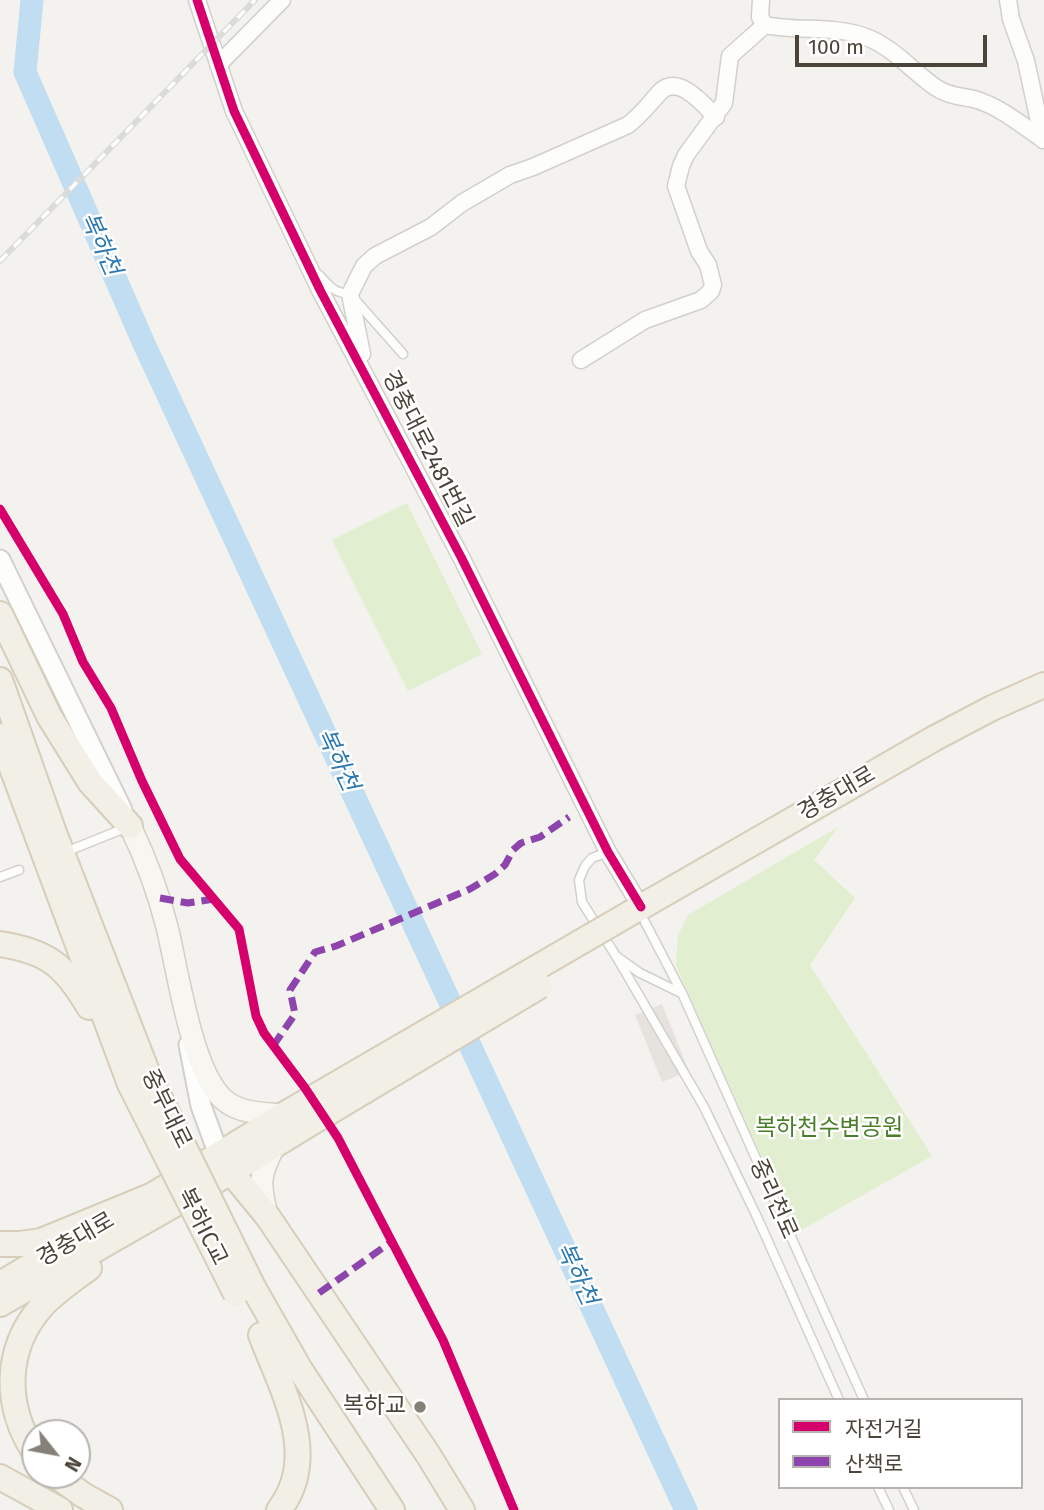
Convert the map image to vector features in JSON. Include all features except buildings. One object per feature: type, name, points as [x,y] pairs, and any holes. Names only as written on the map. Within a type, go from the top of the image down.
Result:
[{"type":"main road","points":[[0,614],[49,716],[90,782],[130,827],[147,859],[160,898],[181,992],[207,1081],[224,1100],[242,1110],[292,1119]]},
{"type":"main road","name":"중부대로","points":[[0,680],[139,1079]]},
{"type":"main road","name":"경충대로","points":[[640,917],[936,738],[992,708],[1044,685]]},
{"type":"main road","name":"경충대로","points":[[640,917],[990,727],[1044,704]]},
{"type":"main road","name":"중부대로","points":[[0,736],[36,838],[139,1079]]},
{"type":"main road","points":[[0,1304],[292,1119],[640,917]]},
{"type":"main road","points":[[0,944],[34,952],[51,960],[75,982],[139,1079]]},
{"type":"main road","name":"복하IC교","points":[[139,1079],[245,1291]]},
{"type":"main road","points":[[268,1217],[260,1186],[262,1169],[292,1119]]},
{"type":"main road","points":[[225,1163],[275,1145]]},
{"type":"main road","points":[[225,1163],[268,1217],[429,1456],[462,1510]]},
{"type":"main road","points":[[0,1244],[41,1241],[158,1203]]},
{"type":"main road","points":[[21,1426],[13,1396],[13,1369],[19,1344],[29,1324],[54,1294],[158,1203]]},
{"type":"main road","name":"경충대로","points":[[0,1284],[158,1203]]},
{"type":"main road","points":[[245,1291],[294,1422],[298,1443],[298,1466],[292,1490],[279,1510]]},
{"type":"main road","points":[[245,1291],[392,1510]]},
{"type":"main road","points":[[261,1335],[374,1510]]},
{"type":"main road","points":[[0,1477],[60,1510]]},
{"type":"main road","points":[[75,1489],[110,1510]]},
{"type":"street","name":"경충대로2481번길","points":[[197,0],[234,111],[305,259],[461,557],[640,917]]},
{"type":"street","points":[[218,65],[282,0]]},
{"type":"street","points":[[761,0],[760,18],[765,25]]},
{"type":"street","points":[[1008,0],[1011,19],[1026,61],[1044,140]]},
{"type":"street","points":[[581,360],[645,320],[701,300],[711,290],[713,285],[708,265],[699,251],[676,186],[686,155],[716,117],[726,95],[730,56],[765,25],[866,36],[886,47],[936,88],[956,97],[978,100],[995,107],[1044,140]]},
{"type":"street","points":[[350,293],[364,266],[375,256],[431,227],[462,203],[510,174],[533,167],[628,125],[661,90],[675,86],[692,94],[716,117]]},
{"type":"street","name":"경충대로2481번길","points":[[350,293],[366,374]]},
{"type":"street","points":[[0,560],[130,827]]},
{"type":"street","points":[[181,992],[193,1077],[201,1107],[225,1163]]},
{"type":"lane","name":"경충대로2481번길","points":[[305,259],[332,289],[338,293],[350,293],[403,354]]},
{"type":"lane","points":[[73,849],[130,827]]},
{"type":"lane","points":[[608,852],[588,861],[581,873],[579,887],[582,902],[704,1107],[758,1219],[838,1398]]},
{"type":"lane","points":[[0,877],[19,870]]},
{"type":"lane","name":"중리천로","points":[[640,917],[682,993],[863,1398]]},
{"type":"lane","points":[[615,956],[640,973],[682,993]]},
{"type":"lane","points":[[879,1489],[888,1510]]},
{"type":"lane","points":[[904,1489],[914,1510]]},
{"type":"green space","points":[[407,503],[482,654],[408,691],[332,540]]},
{"type":"green space","name":"복하천수변공원","points":[[838,827],[814,860],[855,898],[810,965],[932,1156],[796,1233],[676,966],[678,935],[688,915]]},
{"type":"shaded area","points":[[662,1004],[689,1071],[662,1082],[635,1015]]},
{"type":"waterway","name":"복하천","points":[[32,0],[25,72],[145,346],[686,1510]]},
{"type":"railway","points":[[0,261],[255,0]]},
{"type":"marked path","points":[[273,1046],[295,1014],[290,990],[315,952],[336,946],[470,889],[505,865],[513,850],[521,843],[540,837],[569,817]]},
{"type":"marked path","points":[[160,898],[188,903],[214,899]]},
{"type":"marked path","points":[[319,1293],[391,1242]]},
{"type":"cycle path","points":[[197,0],[234,111],[320,290],[461,557],[608,852],[641,907]]},
{"type":"cycle path","points":[[0,509],[63,614],[83,662],[111,708],[142,781],[180,859],[239,929],[256,1016],[264,1033],[338,1138],[443,1340],[514,1510]]},
{"type":"place","name":"복하교","points":[[420,1407]]}]
